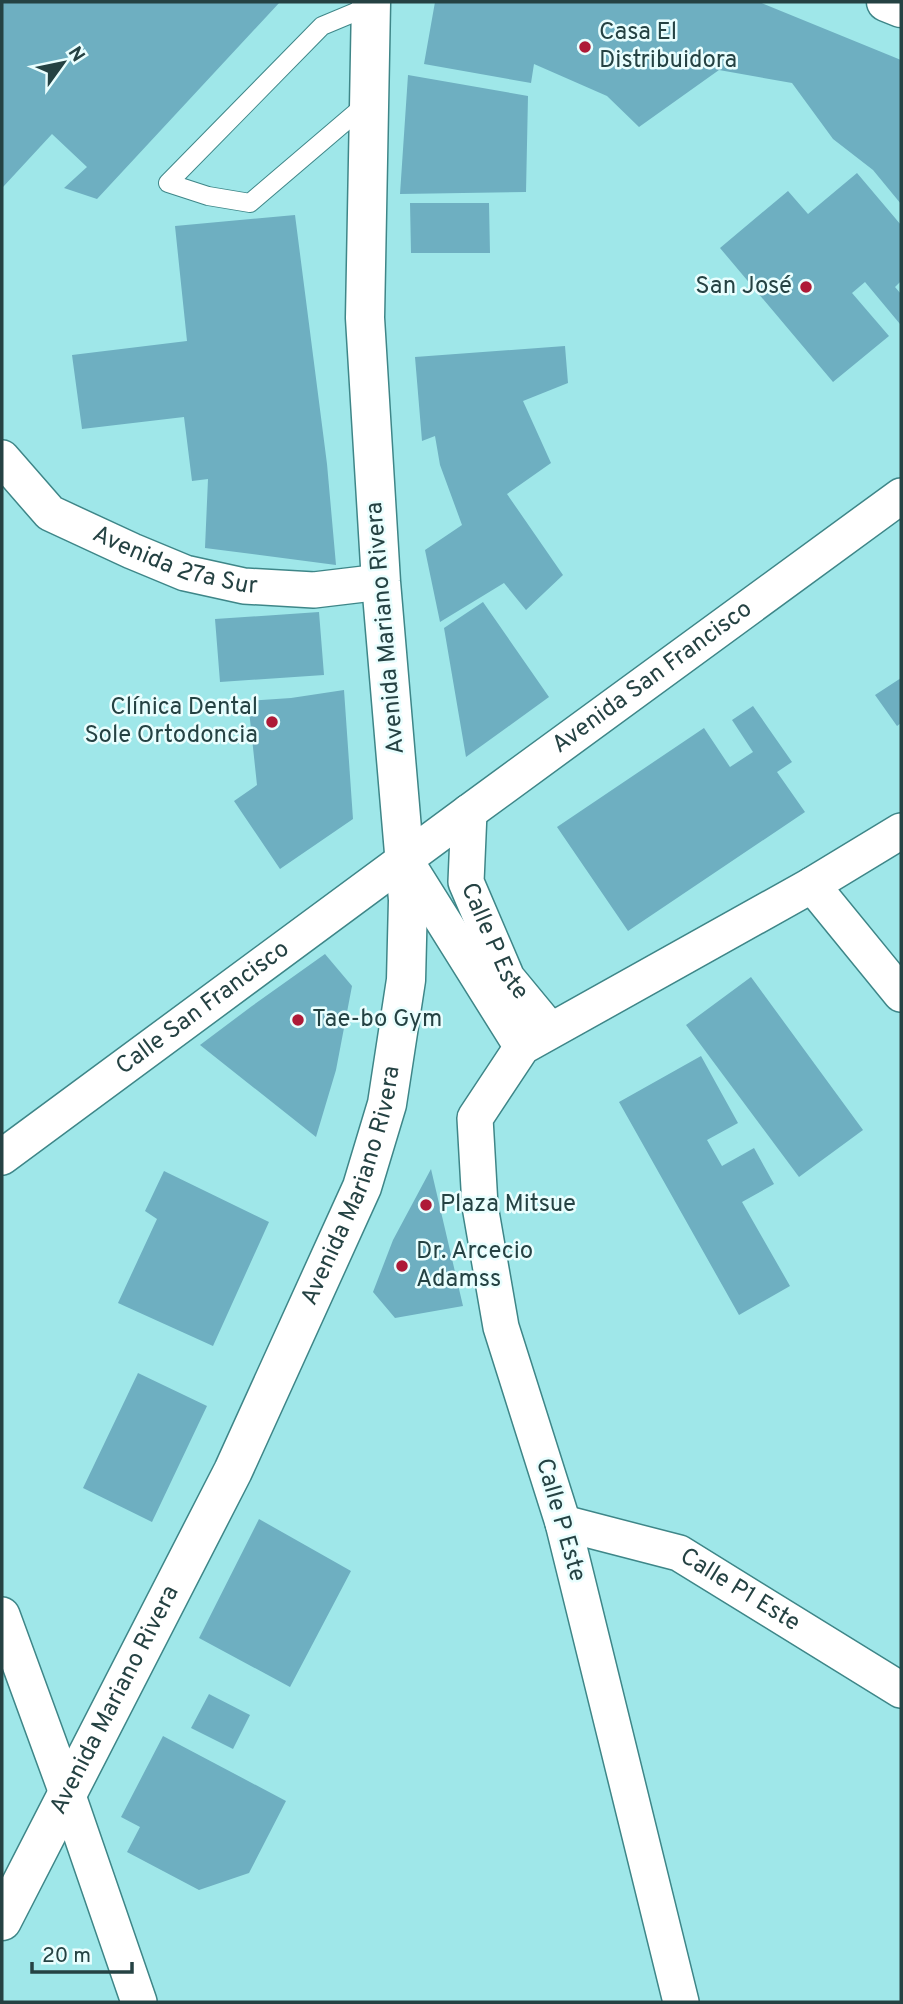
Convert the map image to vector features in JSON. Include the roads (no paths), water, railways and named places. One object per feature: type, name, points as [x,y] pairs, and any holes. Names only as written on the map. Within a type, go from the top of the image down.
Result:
[{"type":"main road","points":[[886,2],[901,8]]},
{"type":"main road","name":"Avenida Mariano Rivera","points":[[2,1921],[233,1471],[362,1187],[387,1104],[406,980],[408,900],[381,582],[365,318],[369,3]]},
{"type":"street","name":"Avenida 27a Sur","points":[[2,458],[50,513],[185,573],[244,586],[314,590],[381,582]]},
{"type":"street","name":"Avenida San Francisco","points":[[405,860],[901,496]]},
{"type":"street","name":"Calle P Este","points":[[469,811],[466,882],[536,1039]]},
{"type":"street","points":[[536,1039],[812,885],[901,831]]},
{"type":"street","name":"Calle P Este","points":[[405,860],[536,1039]]},
{"type":"street","name":"Calle San Francisco","points":[[2,1157],[405,860]]},
{"type":"street","points":[[812,885],[901,994]]},
{"type":"street","name":"Calle P Este","points":[[536,1039],[475,1118],[481,1206],[501,1327],[563,1522],[681,2002]]},
{"type":"street","name":"Calle P1 Este","points":[[563,1522],[679,1553],[901,1690]]},
{"type":"street","points":[[2,1615],[139,2002]]},
{"type":"lane","points":[[368,102],[250,203],[208,196],[168,183],[322,26],[369,3]]},
{"type":"place","name":"Casa El Distribuidora","points":[[585,47]]},
{"type":"place","name":"San José","points":[[806,287]]},
{"type":"place","name":"Clínica Dental Sole Ortodoncia","points":[[272,722]]},
{"type":"place","name":"Tae-bo Gym","points":[[298,1020]]},
{"type":"place","name":"Plaza Mitsue","points":[[426,1205]]},
{"type":"place","name":"Dr. Arcecio Adamss","points":[[402,1266]]}]
